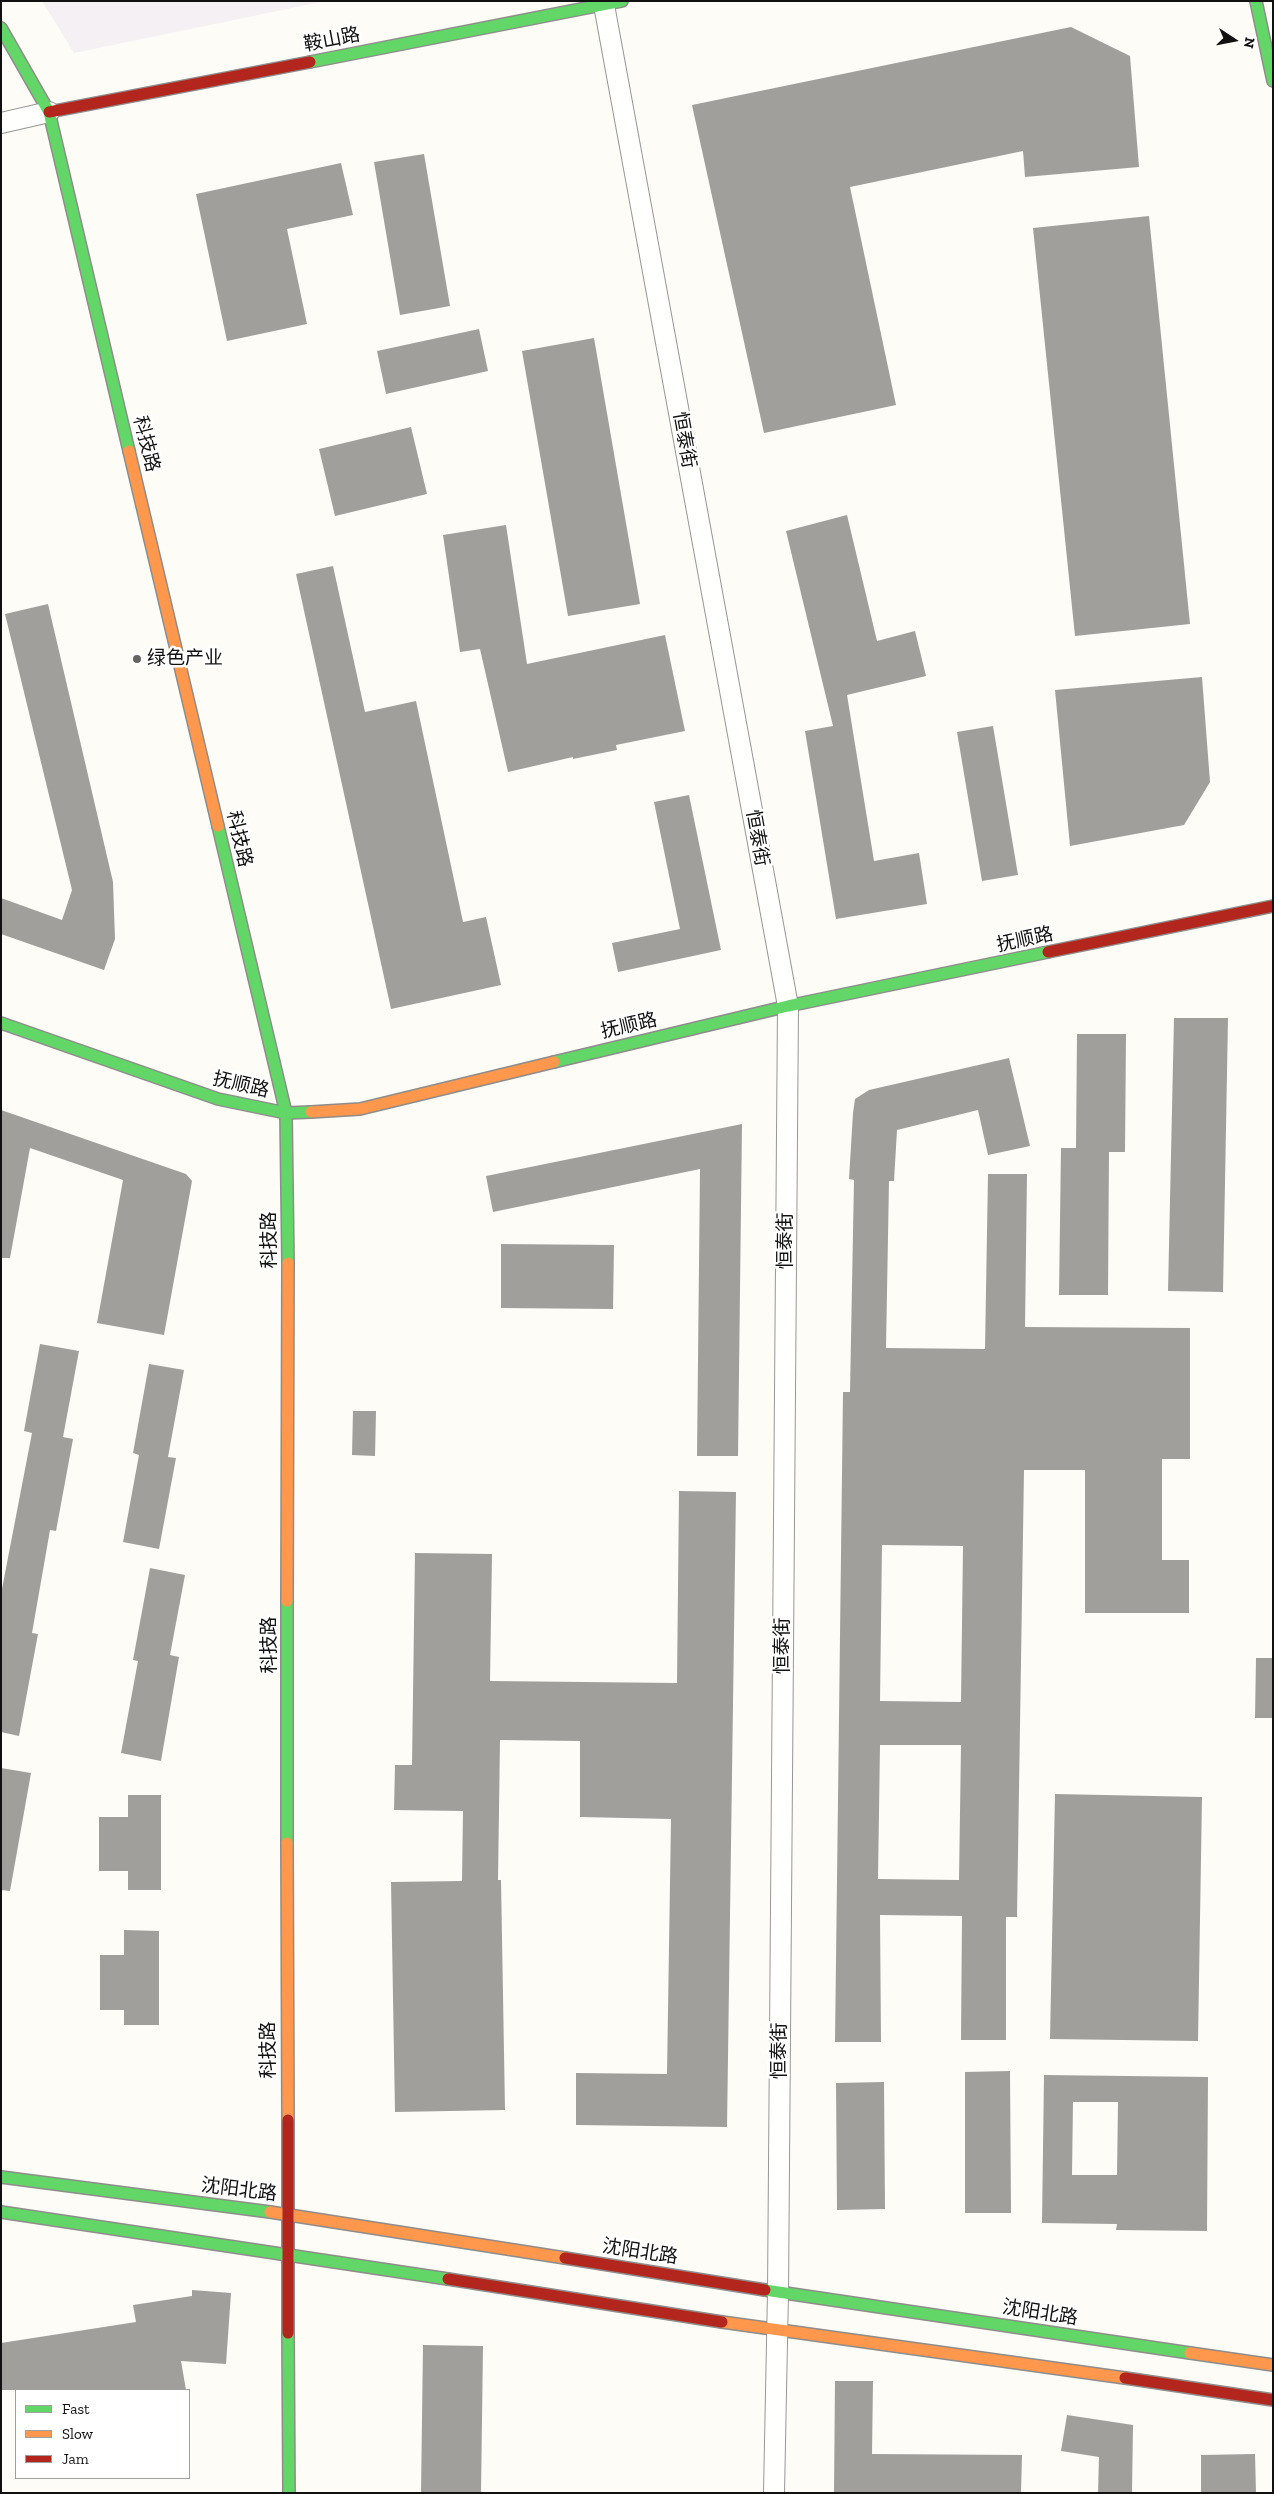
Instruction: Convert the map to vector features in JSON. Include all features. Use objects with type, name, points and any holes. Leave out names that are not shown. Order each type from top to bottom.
[{"type":"main road","points":[[1256,1],[1273,81]]},
{"type":"main road","name":"鞍山路","points":[[49,112],[613,3]]},
{"type":"main road","name":"科技路","points":[[1,28],[49,112],[286,1113],[288,1144],[289,2493]]},
{"type":"main road","name":"抚顺路","points":[[1,1023],[218,1099],[286,1113],[360,1109],[788,1006],[1273,906]]},
{"type":"main road","name":"沈阳北路","points":[[1,2177],[288,2214],[778,2292],[1273,2366]]},
{"type":"main road","points":[[1,2212],[288,2254],[777,2331],[1007,2360],[1273,2400]]},
{"type":"main road","points":[[1230,2359],[1263,2352]]},
{"type":"main road","points":[[1242,2395],[1273,2412]]},
{"type":"street","name":"恒泰街","points":[[613,3],[788,1006],[778,2292],[774,2493]]},
{"type":"street","points":[[1,123],[49,112]]},
{"type":"shaded area","points":[[42,1],[326,1],[74,53]]},
{"type":"building","points":[[1071,27],[1130,56],[1139,167],[1025,177],[1023,151],[850,187],[896,405],[764,433],[692,105]]},
{"type":"building","points":[[424,154],[450,306],[400,315],[374,162]]},
{"type":"building","points":[[341,163],[353,215],[287,229],[307,324],[227,341],[196,194]]},
{"type":"building","points":[[1149,216],[1190,624],[1075,636],[1033,228]]},
{"type":"building","points":[[479,329],[488,371],[386,394],[377,351]]},
{"type":"building","points":[[594,338],[640,604],[568,616],[522,351]]},
{"type":"building","points":[[411,427],[427,494],[335,516],[319,449]]},
{"type":"building","points":[[847,515],[877,641],[915,631],[926,676],[847,695],[874,861],[919,853],[927,904],[836,919],[805,731],[833,726],[786,531]]},
{"type":"building","points":[[506,525],[527,664],[665,635],[685,731],[616,745],[617,750],[573,759],[573,757],[508,772],[480,649],[460,652],[443,535]]},
{"type":"building","points":[[333,566],[365,712],[416,701],[463,922],[486,917],[501,985],[391,1009],[296,574]]},
{"type":"building","points":[[48,604],[113,882],[115,939],[104,970],[1,934],[1,898],[62,920],[72,890],[5,614]]},
{"type":"building","points":[[1202,677],[1210,782],[1184,825],[1070,846],[1055,690]]},
{"type":"building","points":[[993,726],[1018,875],[982,881],[957,732]]},
{"type":"building","points":[[689,795],[721,950],[618,972],[612,943],[680,929],[654,802]]},
{"type":"building","points":[[1174,1018],[1228,1018],[1223,1292],[1168,1291]]},
{"type":"building","points":[[1077,1034],[1126,1034],[1125,1152],[1109,1152],[1108,1295],[1059,1295],[1061,1148],[1076,1148]]},
{"type":"building","points":[[1009,1058],[1030,1146],[988,1155],[978,1110],[897,1130],[894,1181],[889,1181],[886,1348],[985,1349],[988,1174],[1027,1174],[1025,1327],[1190,1328],[1190,1459],[1162,1459],[1162,1560],[1189,1560],[1189,1613],[1085,1613],[1085,1470],[1024,1470],[1017,1917],[1006,1917],[1006,2040],[961,2040],[962,1916],[880,1915],[881,2042],[835,2042],[843,1392],[850,1392],[854,1180],[849,1179],[855,1099],[869,1090]],"holes":[[[882,1545],[963,1546],[961,1702],[880,1701]],[[880,1745],[961,1745],[959,1880],[878,1879]]]},
{"type":"building","points":[[1,1110],[186,1174],[192,1181],[164,1335],[97,1323],[123,1180],[30,1148],[10,1258],[1,1258]]},
{"type":"building","points":[[742,1124],[738,1456],[697,1456],[700,1169],[493,1212],[486,1176]]},
{"type":"building","points":[[501,1244],[614,1245],[613,1309],[501,1308]]},
{"type":"building","points":[[40,1344],[79,1351],[63,1437],[73,1439],[56,1531],[50,1530],[32,1633],[38,1634],[19,1736],[1,1732],[1,1594],[32,1433],[24,1431]]},
{"type":"building","points":[[149,1364],[184,1370],[168,1457],[176,1458],[159,1549],[123,1542],[139,1455],[133,1453]]},
{"type":"building","points":[[353,1411],[376,1411],[375,1456],[352,1455]]},
{"type":"building","points":[[679,1491],[736,1492],[727,2127],[576,2125],[576,2073],[667,2074],[671,1819],[580,1817],[580,1741],[500,1740],[498,1880],[501,1880],[505,2110],[395,2112],[391,1882],[462,1881],[463,1811],[394,1810],[395,1765],[412,1765],[415,1553],[492,1554],[490,1681],[677,1683]]},
{"type":"building","points":[[150,1568],[185,1575],[170,1655],[179,1657],[161,1761],[121,1753],[138,1661],[133,1660]]},
{"type":"building","points":[[1256,1658],[1273,1658],[1273,1718],[1255,1718]]},
{"type":"building","points":[[1,1768],[31,1773],[10,1891],[1,1890]]},
{"type":"building","points":[[1055,1794],[1202,1797],[1198,2041],[1050,2039]]},
{"type":"building","points":[[128,1795],[161,1795],[161,1890],[128,1890],[128,1871],[99,1871],[99,1817],[128,1817]]},
{"type":"building","points":[[124,1930],[159,1931],[159,2025],[124,2025],[124,2010],[100,2010],[100,1955],[124,1955]]},
{"type":"building","points":[[1010,2071],[1011,2213],[965,2213],[965,2072]]},
{"type":"building","points":[[1044,2075],[1208,2077],[1207,2231],[1116,2230],[1117,2224],[1042,2223]],"holes":[[[1073,2102],[1118,2102],[1117,2175],[1072,2175]]]},
{"type":"building","points":[[884,2082],[885,2209],[837,2210],[836,2083]]},
{"type":"building","points":[[192,2290],[231,2293],[226,2364],[181,2361],[186,2389],[1,2390],[1,2343],[136,2322],[133,2305],[192,2296]]},
{"type":"building","points":[[423,2345],[483,2346],[481,2493],[421,2493]]},
{"type":"building","points":[[835,2381],[873,2381],[872,2454],[1022,2455],[1021,2493],[834,2493]]},
{"type":"building","points":[[1067,2415],[1133,2425],[1132,2493],[1098,2493],[1099,2457],[1061,2451]]},
{"type":"building","points":[[1255,2454],[1256,2493],[1201,2493],[1201,2455]]},
{"type":"traffic: fast","points":[[310,62],[622,1]]},
{"type":"traffic: fast","points":[[1256,1],[1273,81]]},
{"type":"traffic: fast","points":[[1,28],[49,112],[129,451]]},
{"type":"traffic: fast","points":[[218,826],[286,1113],[288,1263]]},
{"type":"traffic: fast","points":[[554,1062],[788,1006],[1048,952]]},
{"type":"traffic: fast","points":[[1,1023],[218,1099],[286,1113],[311,1112]]},
{"type":"traffic: fast","points":[[287,1601],[287,1843]]},
{"type":"traffic: fast","points":[[1,2177],[270,2212]]},
{"type":"traffic: fast","points":[[1,2212],[448,2279]]},
{"type":"traffic: fast","points":[[765,2290],[1190,2353]]},
{"type":"traffic: fast","points":[[288,2333],[289,2493]]},
{"type":"traffic: slow","points":[[129,451],[218,826]]},
{"type":"traffic: slow","points":[[311,1112],[360,1109],[554,1062]]},
{"type":"traffic: slow","points":[[287,1601],[288,1263]]},
{"type":"traffic: slow","points":[[287,1843],[288,2120]]},
{"type":"traffic: slow","points":[[270,2212],[565,2258]]},
{"type":"traffic: slow","points":[[722,2322],[1125,2378]]},
{"type":"traffic: slow","points":[[1190,2353],[1273,2365]]},
{"type":"traffic: jam","points":[[49,112],[310,62]]},
{"type":"traffic: jam","points":[[1048,952],[1273,906]]},
{"type":"traffic: jam","points":[[288,2120],[288,2333]]},
{"type":"traffic: jam","points":[[565,2258],[765,2290]]},
{"type":"traffic: jam","points":[[448,2279],[722,2322]]},
{"type":"traffic: jam","points":[[1125,2378],[1273,2400]]},
{"type":"place","name":"绿色产业","points":[[137,659]]}]
